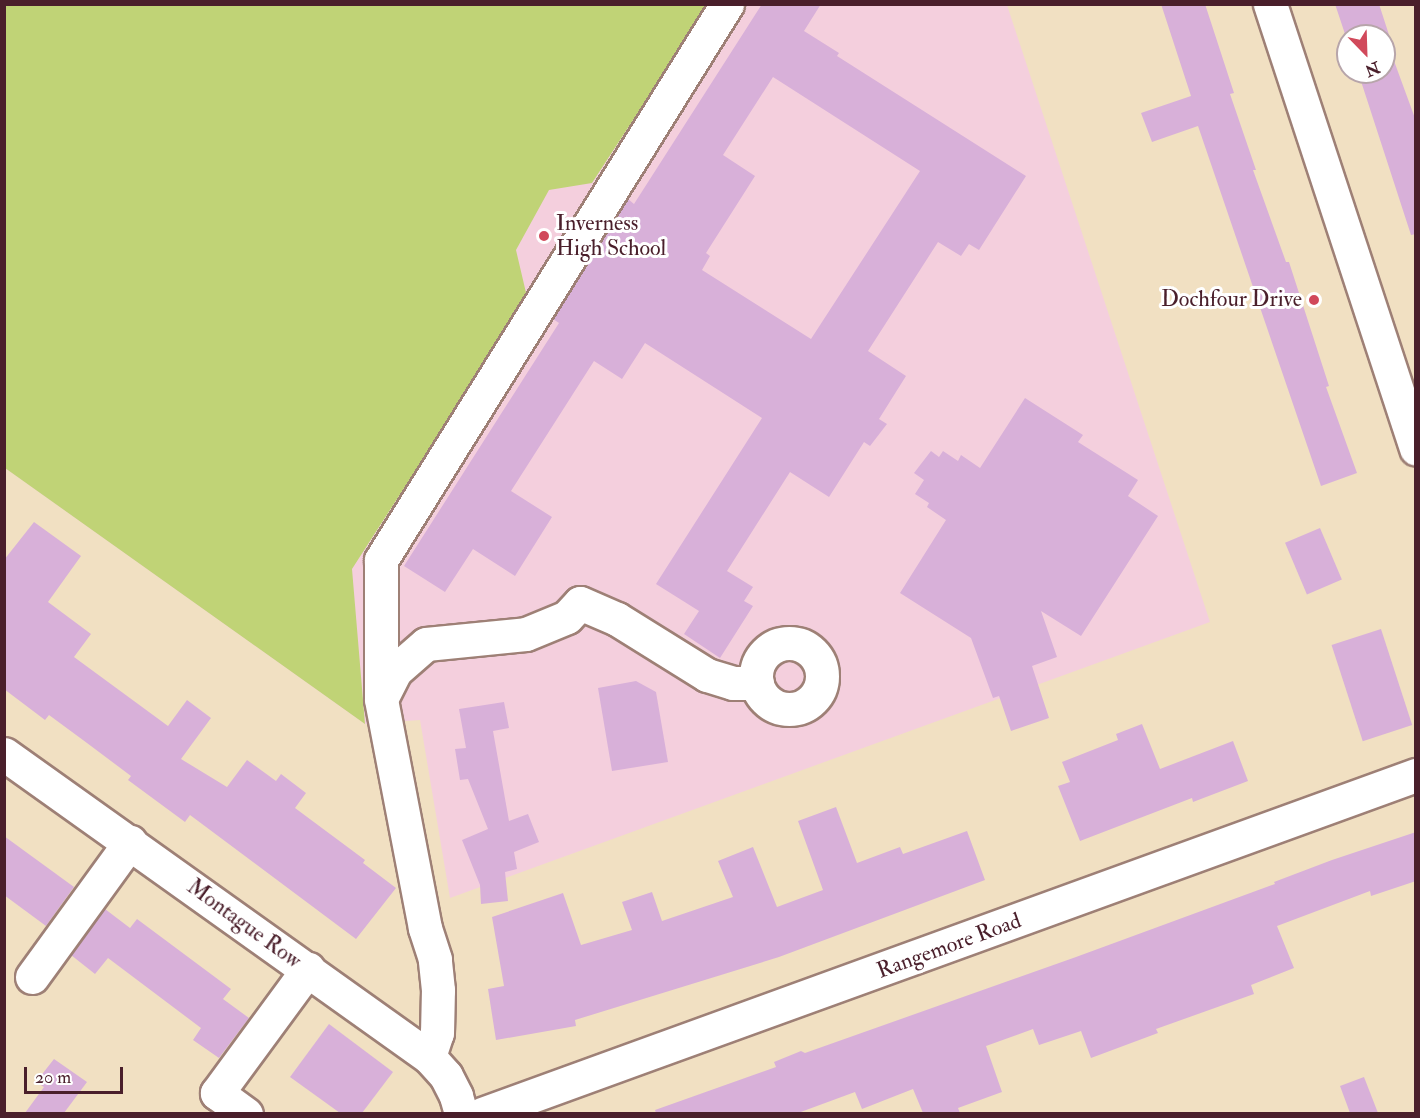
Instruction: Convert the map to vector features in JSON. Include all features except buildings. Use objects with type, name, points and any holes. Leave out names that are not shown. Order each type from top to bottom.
[{"type":"street","points":[[429,1058],[437,1033],[438,990],[435,959],[424,928],[381,699],[381,560],[727,4]]},
{"type":"street","points":[[1270,4],[1416,449]]},
{"type":"street","points":[[381,699],[395,671],[426,644],[526,634],[567,617],[580,603],[617,619],[707,675],[733,683],[757,682]]},
{"type":"street","name":"Montague Row","points":[[4,754],[308,969],[429,1058],[446,1076],[461,1113]]},
{"type":"street","name":"Rangemore Road","points":[[482,1113],[1416,775]]},
{"type":"street","points":[[32,977],[130,842]]},
{"type":"street","points":[[246,1113],[217,1093],[308,969]]},
{"type":"shaded area","name":"Inverness High School","points":[[5,5],[1007,5],[1210,622],[450,898],[420,720],[365,724],[5,468]]},
{"type":"green space","points":[[5,5],[708,5],[592,183],[549,190],[516,250],[527,297],[352,569],[365,724],[5,468]]},
{"type":"place","name":"Inverness High School","points":[[544,236]]},
{"type":"place","name":"Dochfour Drive","points":[[1314,300]]}]
